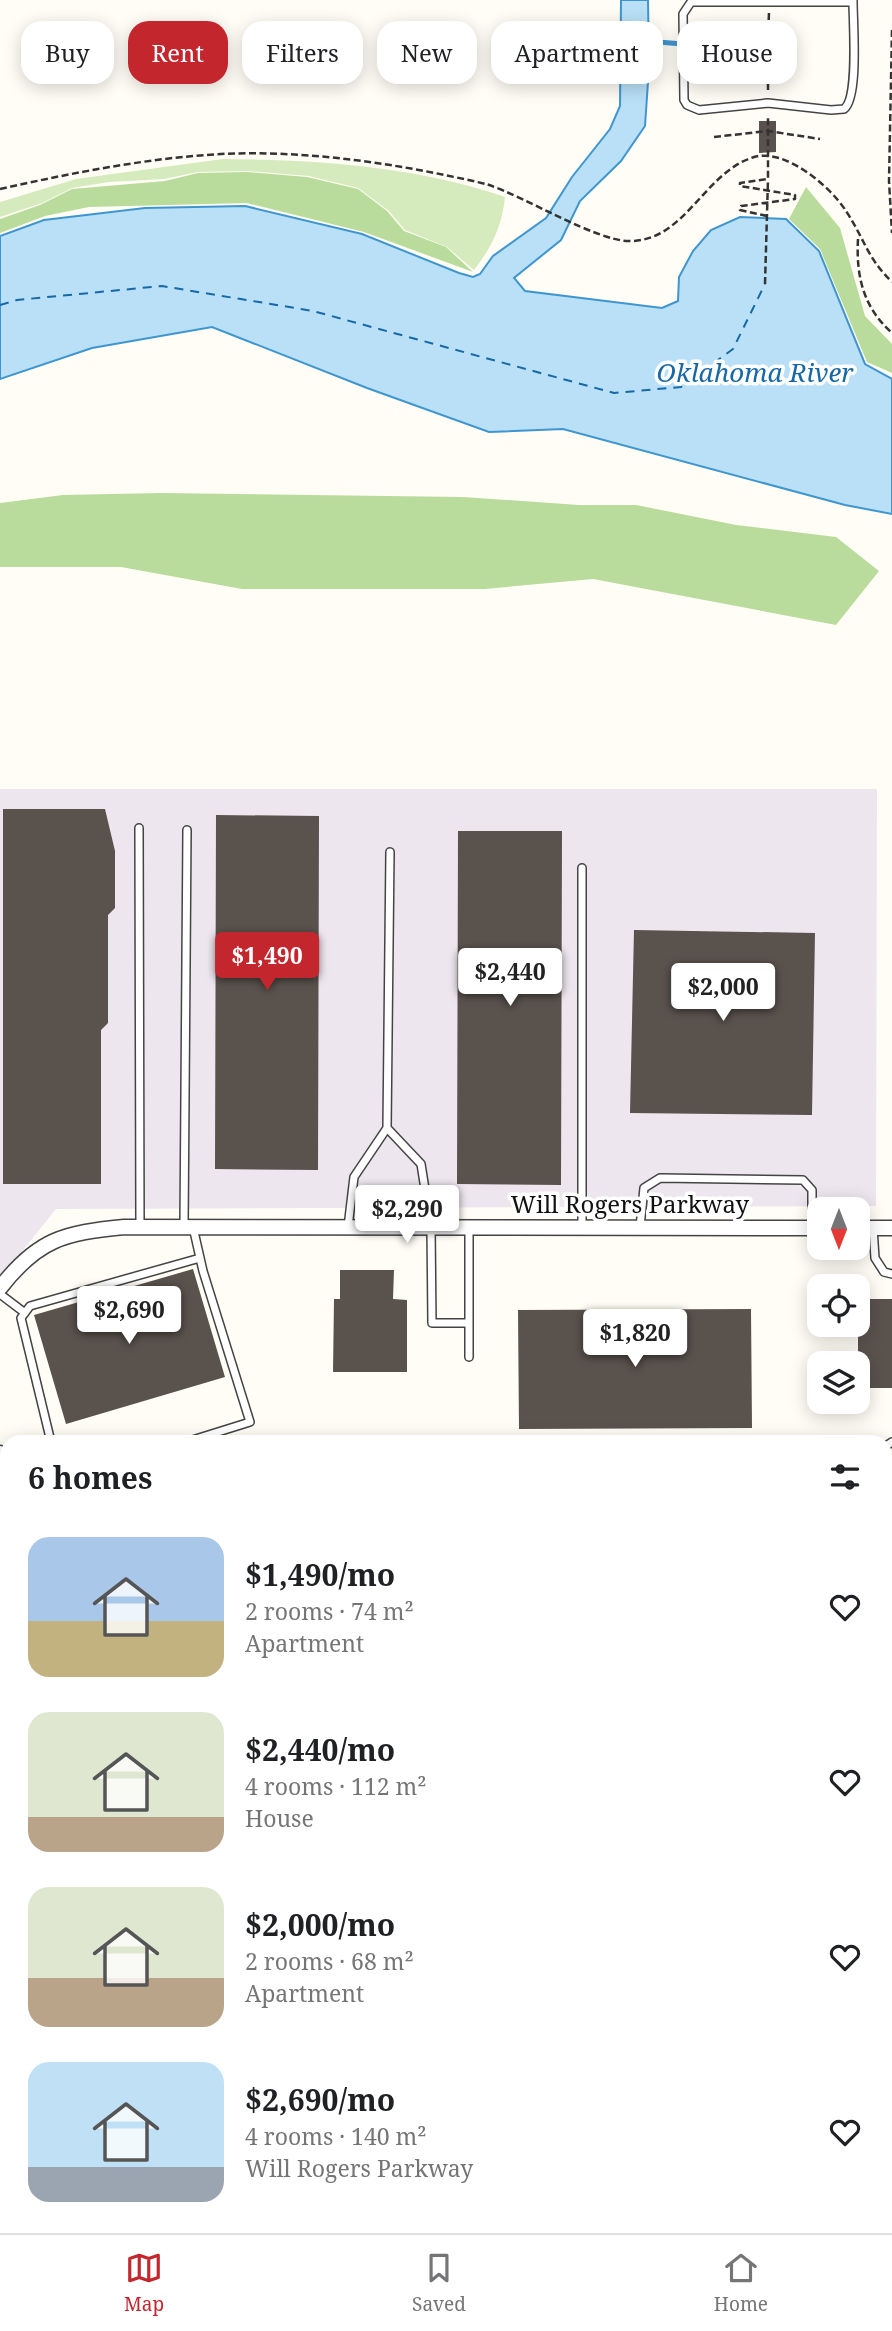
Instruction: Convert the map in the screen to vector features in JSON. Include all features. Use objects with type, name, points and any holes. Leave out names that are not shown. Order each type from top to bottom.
[{"type":"street","name":"Will Rogers Parkway","points":[[0,1291],[22,1259],[72,1233],[140,1227],[807,1228]]},
{"type":"street","points":[[870,1228],[892,1228]]},
{"type":"lane","points":[[853,1],[853,94],[844,109],[768,103],[699,110],[687,105],[684,100],[683,13],[691,2],[853,1]]},
{"type":"lane","points":[[139,828],[140,1227]]},
{"type":"lane","points":[[187,830],[189,1227],[250,1422],[208,1435]]},
{"type":"lane","points":[[348,1227],[354,1177],[387,1128],[390,852]]},
{"type":"lane","points":[[582,868],[582,1227]]},
{"type":"lane","points":[[387,1128],[421,1164],[431,1227],[432,1323],[469,1323]]},
{"type":"lane","points":[[640,1227],[644,1188],[660,1178],[803,1180],[812,1190],[813,1197]]},
{"type":"lane","points":[[468,1228],[469,1357]]},
{"type":"lane","points":[[870,1243],[884,1272],[892,1274]]},
{"type":"lane","points":[[49,1435],[21,1318],[30,1306],[200,1258]]},
{"type":"lane","points":[[0,1291],[25,1313]]},
{"type":"path","points":[[769,12],[769,21]]},
{"type":"path","points":[[892,30],[889,181],[892,233]]},
{"type":"path","points":[[768,84],[768,92]]},
{"type":"path","points":[[765,284],[768,116]]},
{"type":"path","points":[[713,137],[768,131],[820,139]]},
{"type":"path","points":[[0,189],[128,164],[179,158],[258,154],[360,160],[444,175],[510,192],[608,237],[629,242],[655,235],[682,218],[707,187],[726,173],[751,158],[768,155],[787,159],[825,188],[846,211],[871,259],[892,282]]},
{"type":"path","points":[[767,216],[740,210],[741,206],[795,200],[795,195],[740,186],[740,183],[768,178]]},
{"type":"path","points":[[858,237],[860,283],[873,313],[892,333]]},
{"type":"shaded area","points":[[0,789],[877,789],[876,1206],[870,1206],[870,1197],[807,1197],[807,1206],[56,1209],[0,1279]]},
{"type":"green space","points":[[223,159],[330,163],[436,178],[505,197],[504,208],[495,236],[474,270],[447,247],[405,230],[389,211],[358,188],[309,176],[247,171],[198,172],[164,179],[109,182],[72,188],[42,203],[0,217],[0,202],[76,179]]},
{"type":"green space","points":[[247,172],[307,177],[358,189],[387,211],[404,231],[446,247],[473,272],[364,232],[247,203],[89,207],[45,216],[0,233],[0,219],[40,205],[72,189],[165,181],[198,173]]},
{"type":"green space","points":[[806,187],[840,228],[865,316],[892,344],[892,373],[867,362],[820,249],[789,219]]},
{"type":"green space","points":[[161,493],[463,497],[579,505],[636,505],[736,525],[836,537],[879,571],[836,625],[593,579],[485,589],[242,589],[121,567],[0,567],[0,503],[63,495]]},
{"type":"water","name":"Oklahoma River","points":[[621,0],[648,0],[648,21],[621,21]]},
{"type":"water","name":"Oklahoma River","points":[[620,84],[648,84],[645,126],[621,161],[580,201],[561,240],[514,278],[525,291],[662,308],[678,301],[679,277],[693,251],[711,230],[740,217],[786,219],[819,251],[865,364],[892,379],[892,514],[845,505],[563,429],[489,432],[212,327],[92,348],[0,379],[0,236],[44,220],[145,208],[245,206],[362,234],[473,277],[480,274],[493,256],[546,218],[572,177],[610,129],[620,106]]},
{"type":"building","points":[[759,121],[776,121],[776,152],[759,153]]},
{"type":"building","points":[[3,809],[105,809],[115,851],[115,908],[108,915],[108,1023],[101,1030],[101,1184],[3,1184]]},
{"type":"building","points":[[216,815],[319,816],[318,1170],[215,1169]]},
{"type":"building","points":[[458,831],[562,831],[561,1185],[457,1184]]},
{"type":"building","points":[[634,930],[815,933],[812,1115],[630,1113]]},
{"type":"building","points":[[193,1269],[225,1377],[66,1424],[34,1315]]},
{"type":"building","points":[[340,1270],[394,1270],[393,1299],[407,1300],[407,1372],[333,1372],[334,1299],[340,1299]]},
{"type":"building","points":[[870,1299],[892,1299],[892,1388],[870,1388],[870,1351],[858,1351],[858,1337],[870,1337]]},
{"type":"building","points":[[751,1309],[752,1428],[519,1429],[518,1310]]},
{"type":"waterway","points":[[663,42],[677,44]]},
{"type":"ferry route","points":[[0,305],[17,300],[162,286],[313,311],[614,393],[681,387],[733,349],[765,284]]}]
